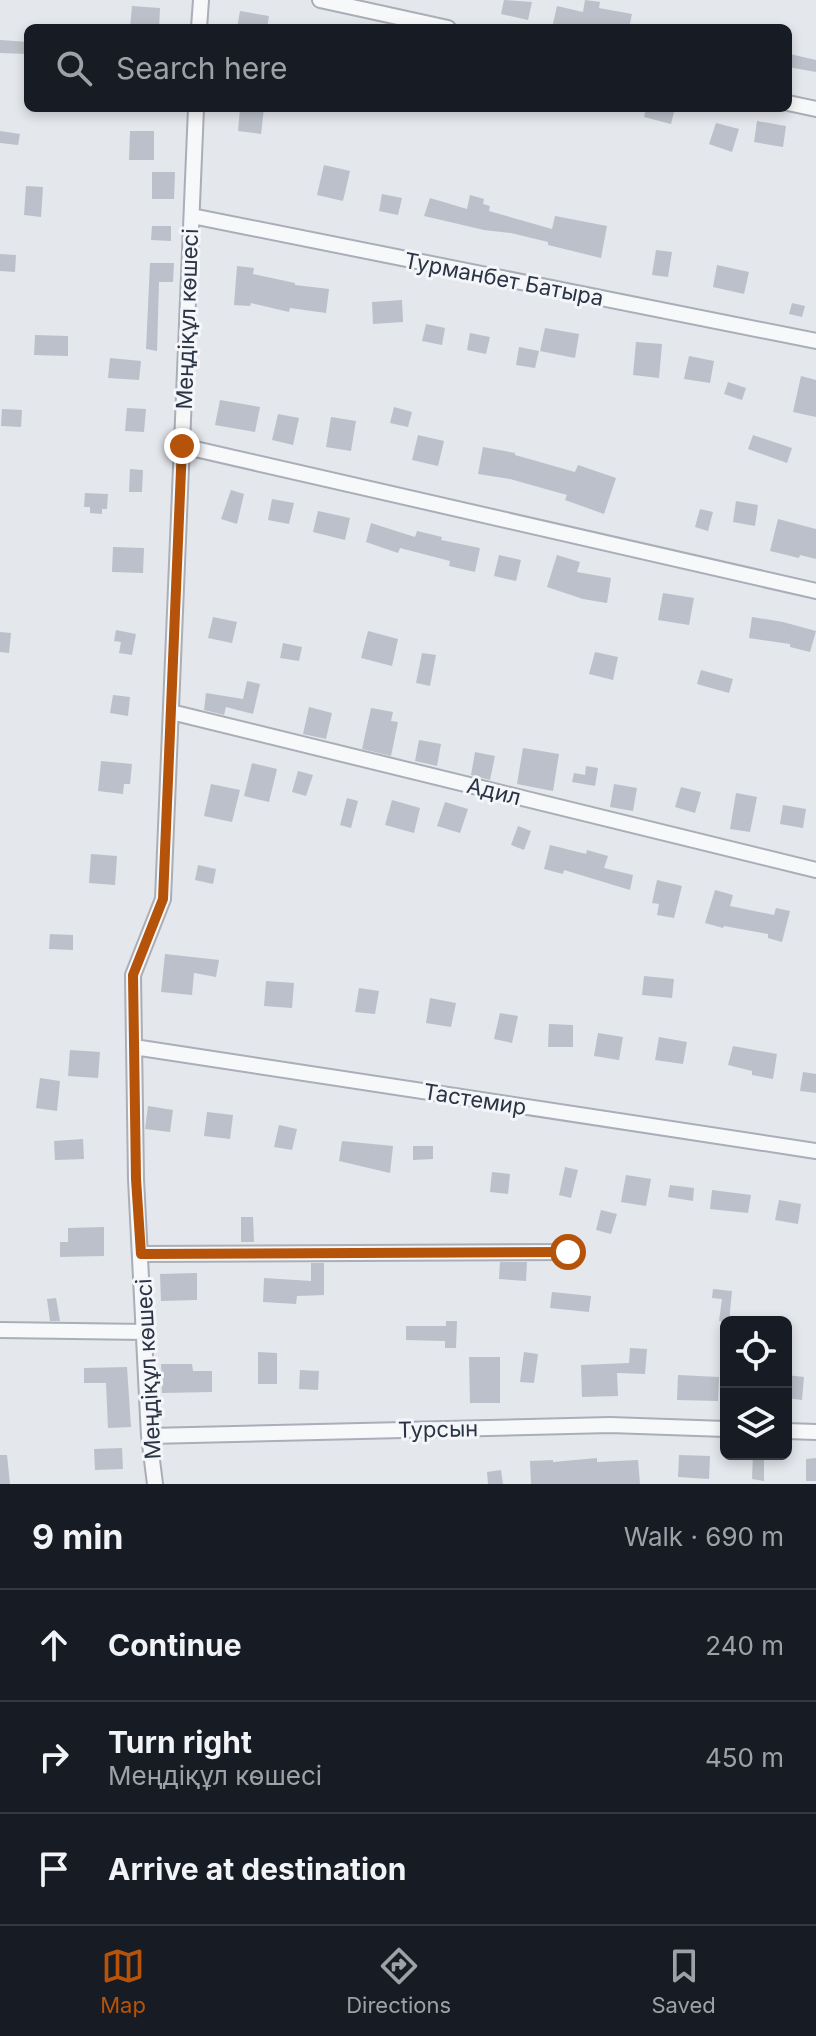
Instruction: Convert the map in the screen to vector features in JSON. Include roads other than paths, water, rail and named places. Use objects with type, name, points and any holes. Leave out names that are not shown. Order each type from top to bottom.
[{"type":"street","points":[[199,24],[201,0]]},
{"type":"street","points":[[320,0],[430,24]]},
{"type":"street","points":[[792,104],[816,109]]},
{"type":"street","name":"Меңдіқұл көшесі","points":[[155,1484],[149,1436],[136,1179],[133,975],[163,899],[196,112]]},
{"type":"street","name":"Турманбет Батыра","points":[[192,216],[816,341]]},
{"type":"street","points":[[182,446],[816,591]]},
{"type":"street","name":"Адил","points":[[171,712],[816,870]]},
{"type":"street","name":"Тастемир","points":[[134,1047],[816,1151]]},
{"type":"street","points":[[141,1254],[568,1252]]},
{"type":"street","points":[[0,1330],[146,1332]]},
{"type":"street","name":"Турсын","points":[[149,1436],[610,1425],[720,1429]]},
{"type":"street","points":[[792,1431],[816,1432]]}]
